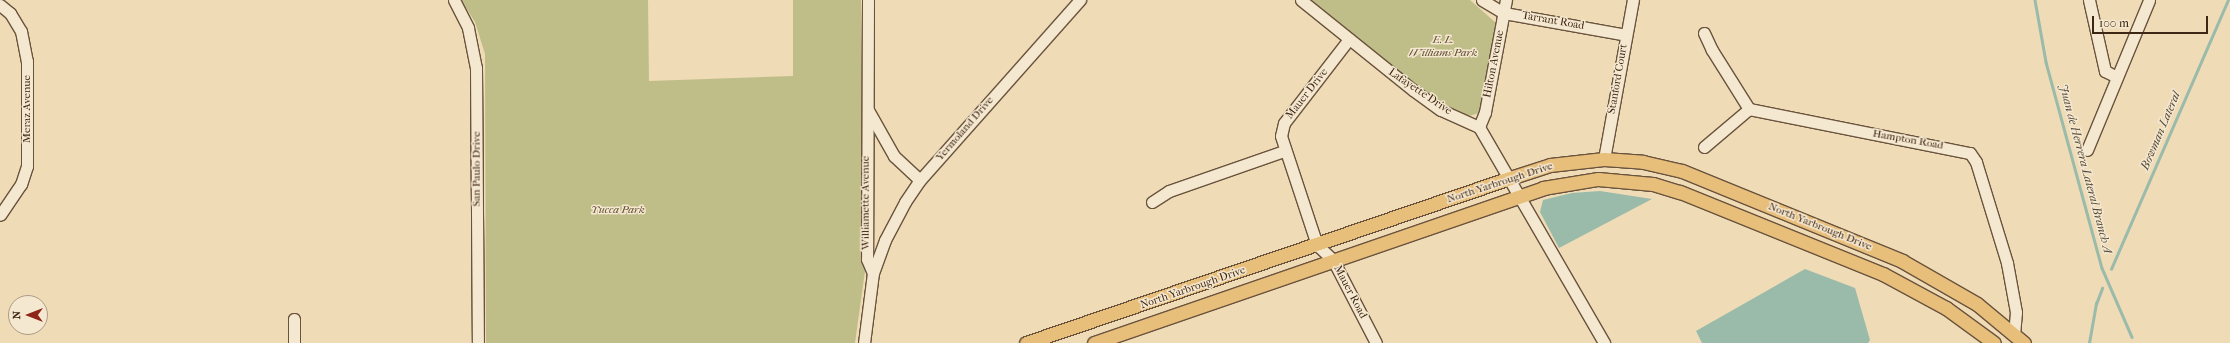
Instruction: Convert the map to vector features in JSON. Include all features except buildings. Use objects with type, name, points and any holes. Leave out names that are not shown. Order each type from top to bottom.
[{"type":"main road","name":"North Yarbrough Drive","points":[[1026,343],[1550,165],[1604,159],[1643,162],[1682,171],[1876,249],[1954,289],[2014,333],[2024,343]]},
{"type":"main road","name":"North Yarbrough Drive","points":[[1094,343],[1518,196],[1563,183],[1598,179],[1653,184],[1680,192],[1883,274],[1946,308],[1994,343]]},
{"type":"street","name":"San Paulo Drive","points":[[454,0],[468,28],[476,68],[478,343]]},
{"type":"street","name":"Williamette Avenue","points":[[864,343],[873,274],[867,259],[866,130],[868,110],[868,0]]},
{"type":"street","name":"Yermoland Drive","points":[[873,274],[891,226],[920,180],[1080,0]]},
{"type":"street","name":"Lafayette Drive","points":[[1301,0],[1349,39],[1442,110],[1479,127]]},
{"type":"street","name":"Tarrant Road","points":[[1482,0],[1504,12],[1626,35]]},
{"type":"street","name":"Hilton Avenue","points":[[1479,127],[1484,112],[1506,0]]},
{"type":"street","name":"Stanford Court","points":[[1604,159],[1633,0]]},
{"type":"street","points":[[2089,0],[2105,71],[2117,77]]},
{"type":"street","points":[[2087,150],[2149,0]]},
{"type":"street","name":"Meraz Avenue","points":[[0,5],[10,13],[21,31],[26,52],[27,158],[21,184],[0,214]]},
{"type":"street","points":[[1704,32],[1712,50],[1749,109],[1704,147]]},
{"type":"street","name":"Mauer Drive","points":[[1317,245],[1284,151],[1281,136],[1284,123],[1349,39]]},
{"type":"street","name":"Hampton Road","points":[[1749,109],[1970,153],[1976,162],[2007,263],[2016,312],[2014,333]]},
{"type":"street","name":"Williamette Avenue","points":[[868,110],[890,151],[920,180]]},
{"type":"street","points":[[1479,127],[1507,179],[1604,343]]},
{"type":"street","points":[[1152,202],[1169,191],[1284,151]]},
{"type":"street","name":"Mauer Road","points":[[1317,245],[1333,260],[1376,343]]},
{"type":"street","points":[[294,319],[294,343]]},
{"type":"green space","name":"Yucca Park","points":[[461,0],[648,0],[649,81],[793,76],[793,0],[861,0],[865,271],[855,343],[486,343],[485,54],[475,22]]},
{"type":"green space","name":"E. L. Williams Park","points":[[1307,0],[1470,0],[1496,23],[1479,113],[1469,116],[1453,111],[1435,99]]},
{"type":"shaded area","points":[[1600,191],[1652,199],[1559,248],[1540,212],[1543,200],[1572,193]]},
{"type":"shaded area","points":[[1805,269],[1855,288],[1870,340],[1868,343],[1702,343],[1696,331]]},
{"type":"waterway","name":"Juan de Herrera Lateral Branch A","points":[[2035,0],[2046,62],[2102,268],[2132,337]]},
{"type":"waterway","name":"Bowman Lateral","points":[[2111,269],[2228,0]]},
{"type":"waterway","name":"Bowman Lateral","points":[[2089,343],[2096,304],[2102,288]]}]
